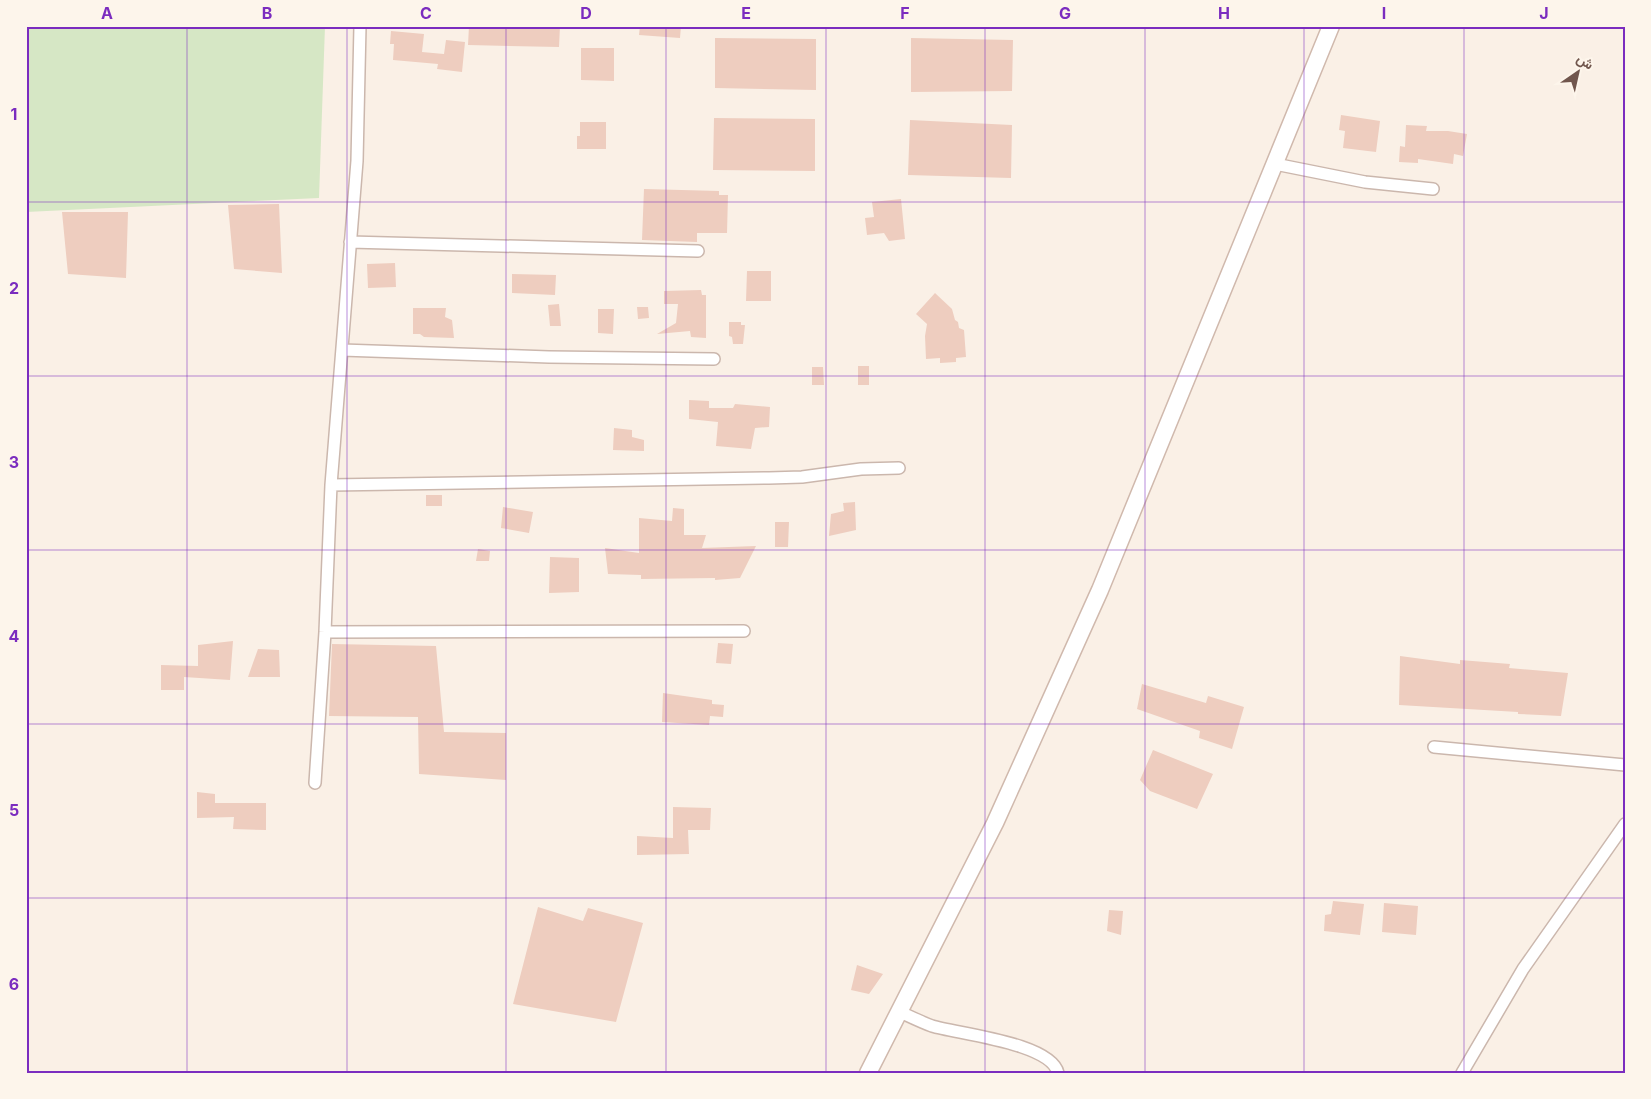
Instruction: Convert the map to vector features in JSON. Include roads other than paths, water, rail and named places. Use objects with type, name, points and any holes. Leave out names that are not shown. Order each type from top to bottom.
[{"type":"street","points":[[315,783],[325,632],[331,485],[357,161],[360,26]]},
{"type":"street","points":[[868,1073],[995,823],[1100,590],[1331,26]]},
{"type":"street","points":[[1275,164],[1365,182],[1433,189]]},
{"type":"street","points":[[350,242],[698,251]]},
{"type":"street","points":[[342,350],[714,360]]},
{"type":"street","points":[[331,485],[794,478],[861,469],[899,468]]},
{"type":"street","points":[[325,632],[744,631]]},
{"type":"street","points":[[1434,747],[1625,765]]},
{"type":"street","points":[[1462,1073],[1523,969],[1625,824]]},
{"type":"street","points":[[900,1012],[931,1025],[1022,1046],[1045,1057],[1056,1066],[1058,1073]]}]
